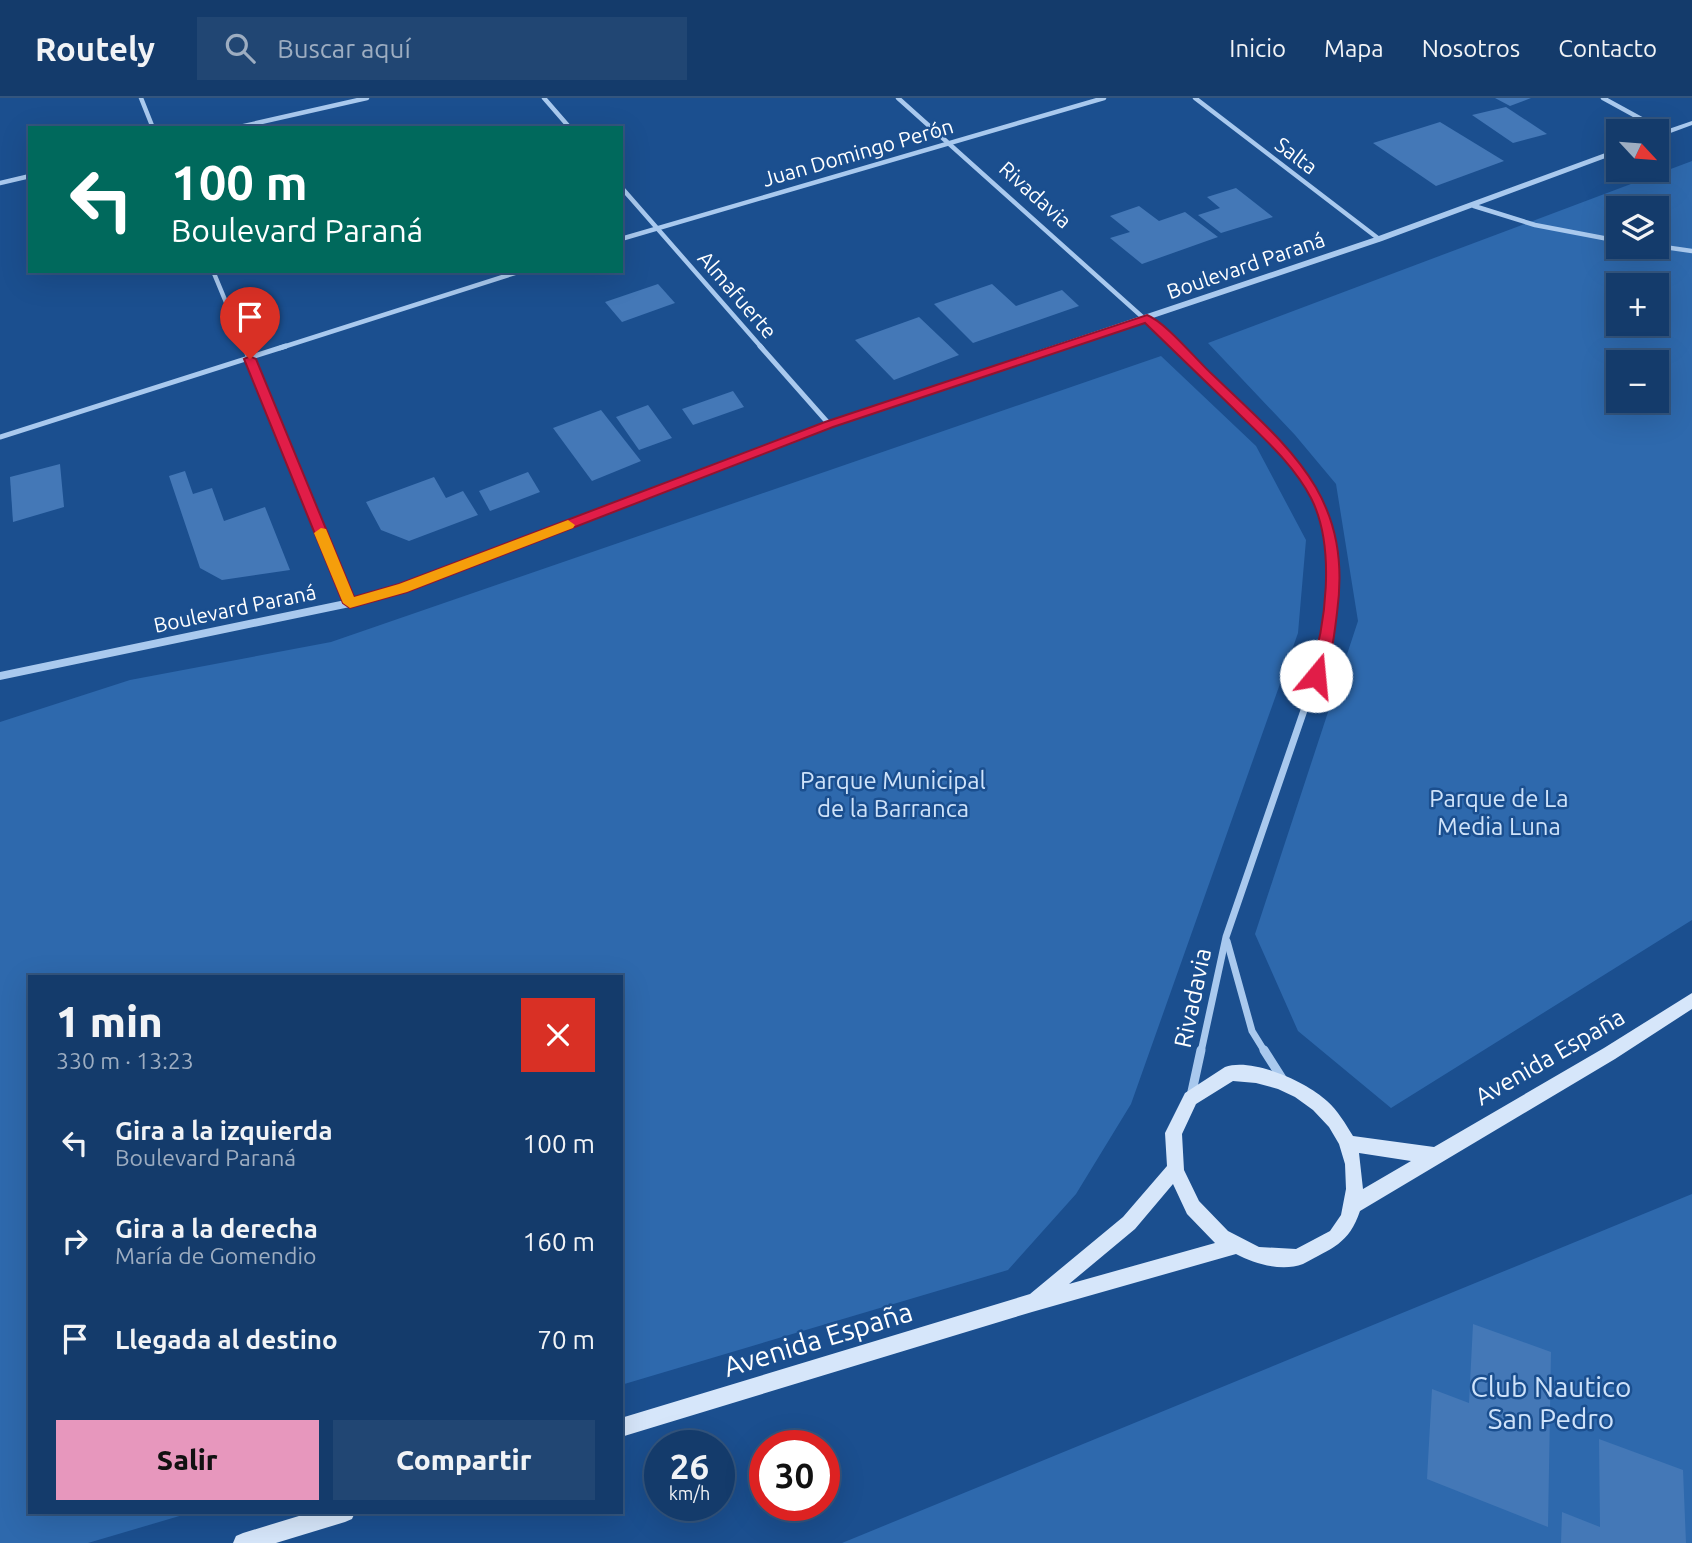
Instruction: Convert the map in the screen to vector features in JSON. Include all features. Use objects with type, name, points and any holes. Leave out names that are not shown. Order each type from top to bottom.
[{"type":"main road","name":"Avenida España","points":[[1354,1205],[1433,1155],[1653,1027],[1692,1000]]},
{"type":"main road","name":"Avenida España","points":[[1231,1073],[1257,1073],[1283,1080],[1308,1095],[1331,1117],[1350,1144],[1355,1175],[1354,1205],[1342,1231],[1321,1250],[1294,1258],[1263,1257],[1232,1247],[1207,1226],[1186,1199],[1174,1170],[1172,1142],[1177,1117],[1191,1096],[1209,1082],[1231,1073]]},
{"type":"main road","points":[[1350,1144],[1433,1155]]},
{"type":"main road","name":"Avenida España","points":[[1032,1303],[1129,1223],[1174,1170]]},
{"type":"main road","name":"Avenida España","points":[[623,1427],[1032,1303],[1232,1247]]},
{"type":"main road","points":[[243,1543],[338,1514]]},
{"type":"street","points":[[141,98],[152,126]]},
{"type":"street","points":[[244,126],[367,98]]},
{"type":"street","points":[[544,98],[568,126]]},
{"type":"street","name":"Rivadavia","points":[[898,98],[1147,319],[1280,447],[1317,497],[1328,533],[1333,591],[1325,650],[1226,937],[1191,1096]]},
{"type":"street","name":"Juan Domingo Perón","points":[[623,238],[1104,98]]},
{"type":"street","name":"Salta","points":[[1195,98],[1379,239]]},
{"type":"street","points":[[1603,98],[1637,119]]},
{"type":"street","points":[[1670,131],[1692,123]]},
{"type":"street","name":"Boulevard Paraná","points":[[0,677],[350,603],[402,588],[829,424],[1379,239],[1606,155]]},
{"type":"street","points":[[0,183],[28,176]]},
{"type":"street","name":"Almafuerte","points":[[623,189],[829,424]]},
{"type":"street","points":[[1474,205],[1535,225],[1606,239]]},
{"type":"street","points":[[1669,248],[1692,251]]},
{"type":"street","points":[[214,273],[350,603]]},
{"type":"street","points":[[0,437],[515,273]]},
{"type":"street","name":"Rivadavia","points":[[1226,937],[1252,1031],[1283,1080]]},
{"type":"green space","name":"Parque de La Media Luna","points":[[1692,161],[1692,920],[1391,1108],[1298,1031],[1255,934],[1358,621],[1336,484],[1295,435],[1208,343],[1636,182],[1670,182],[1670,169]]},
{"type":"green space","name":"Parque Municipal de la Barranca","points":[[1161,356],[1256,446],[1306,540],[1298,633],[1131,1104],[1076,1194],[1008,1270],[623,1384],[623,975],[28,975],[28,1514],[186,1514],[88,1543],[0,1543],[0,722],[130,680],[331,642]]},
{"type":"green space","name":"Club Nautico San Pedro","points":[[1692,1194],[1692,1543],[842,1543]]},
{"type":"building","points":[[1495,98],[1531,98],[1510,106]]},
{"type":"building","points":[[1506,107],[1547,134],[1513,143],[1472,115]]},
{"type":"building","points":[[1440,122],[1504,161],[1436,186],[1373,143]]},
{"type":"building","points":[[1236,188],[1273,217],[1221,233],[1198,215],[1220,208],[1207,197]]},
{"type":"building","points":[[1139,206],[1159,221],[1185,212],[1218,237],[1142,264],[1110,238],[1130,232],[1110,216]]},
{"type":"building","points":[[658,284],[675,303],[622,322],[605,302]]},
{"type":"building","points":[[992,284],[1016,306],[1062,290],[1079,306],[973,343],[934,304]]},
{"type":"building","points":[[919,317],[959,355],[894,380],[855,340]]},
{"type":"building","points":[[733,391],[744,407],[693,425],[682,409]]},
{"type":"building","points":[[648,405],[672,438],[639,450],[616,417]]},
{"type":"building","points":[[601,410],[641,461],[592,481],[553,428]]},
{"type":"building","points":[[60,464],[64,507],[13,522],[10,477]]},
{"type":"building","points":[[185,471],[193,494],[212,488],[224,521],[265,507],[290,570],[222,580],[200,568],[169,476]]},
{"type":"building","points":[[528,472],[540,492],[490,511],[479,491]]},
{"type":"building","points":[[434,477],[446,498],[463,491],[478,515],[409,541],[381,530],[366,502]]},
{"type":"building","points":[[1473,1324],[1551,1352],[1548,1527],[1427,1479],[1432,1389],[1469,1403]]},
{"type":"building","points":[[1599,1439],[1683,1470],[1686,1543],[1561,1543],[1562,1512],[1600,1527]]},
{"type":"slow traffic","points":[[321,533],[350,603],[402,588],[568,525]]},
{"type":"route","points":[[250,359],[350,603],[402,588],[829,424],[1147,319],[1280,447],[1317,497],[1328,533],[1333,591],[1325,650],[1316,676]]}]
